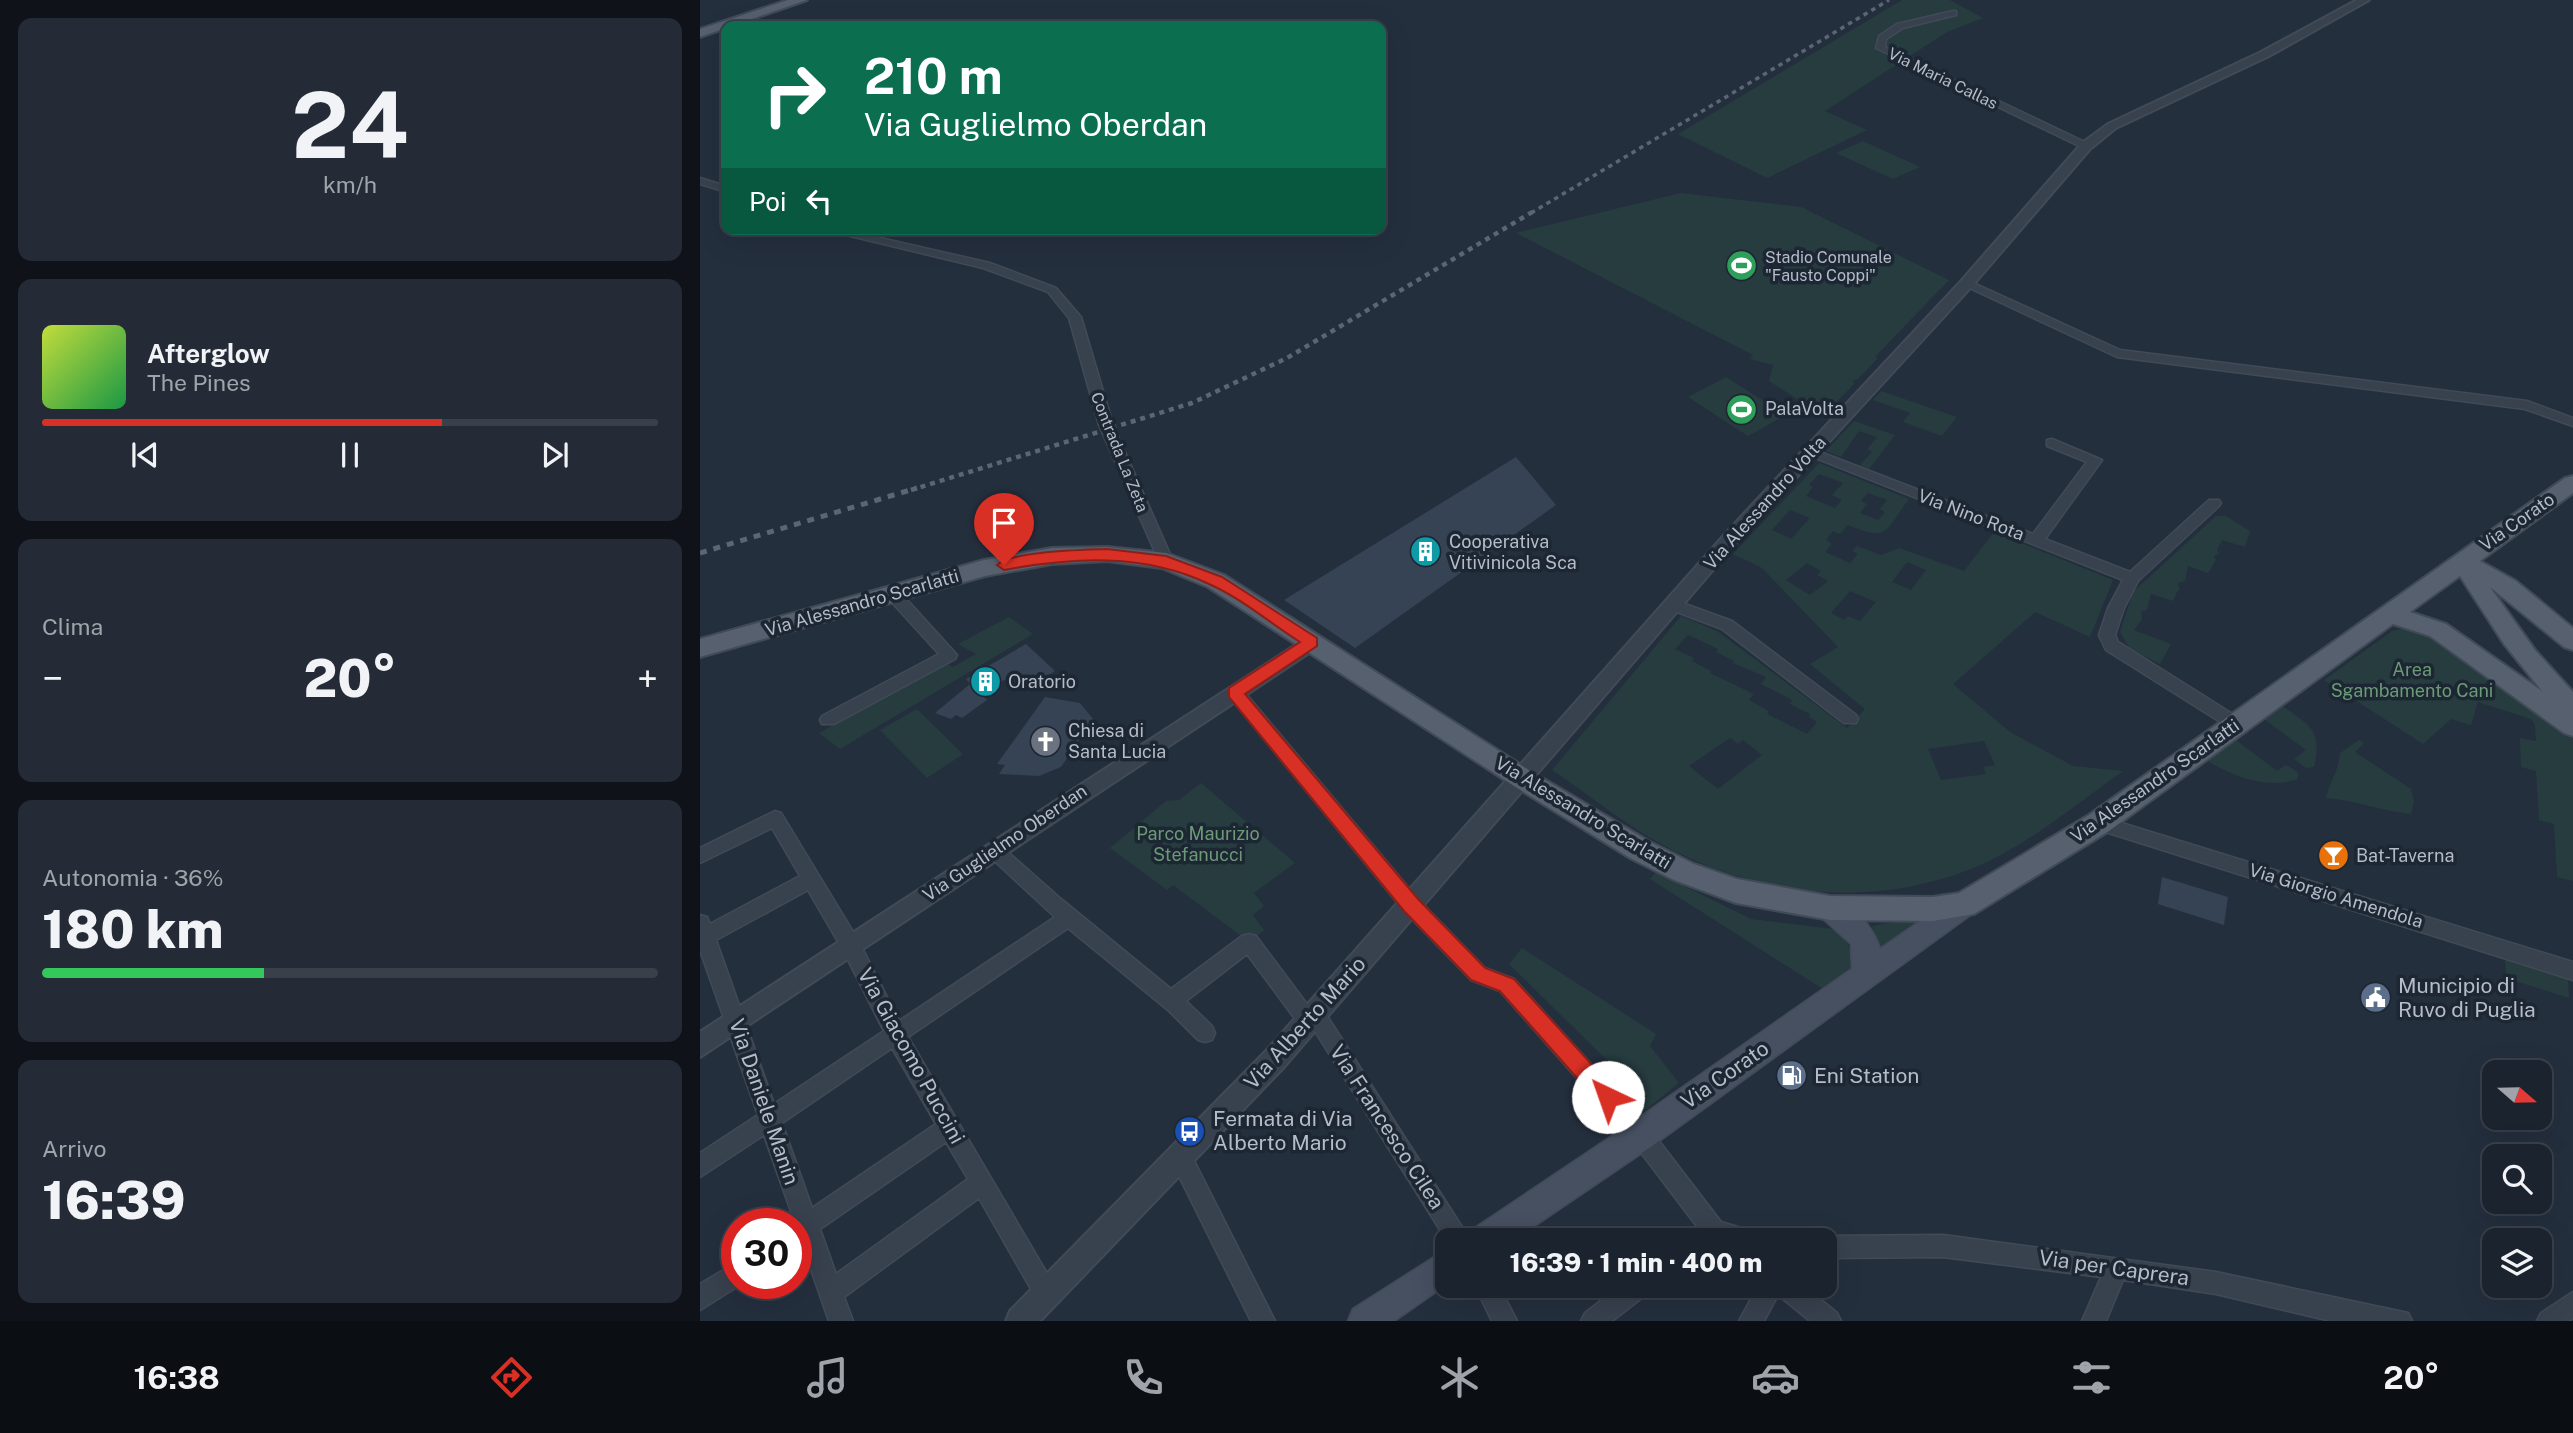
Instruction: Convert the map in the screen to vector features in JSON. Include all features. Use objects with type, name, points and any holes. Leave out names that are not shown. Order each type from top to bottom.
[{"type":"main road","points":[[737,21],[801,0]]},
{"type":"main road","points":[[700,33],[721,26]]},
{"type":"main road","name":"Via Corato","points":[[2462,561],[2573,483]]},
{"type":"main road","name":"Via Alessandro Scarlatti","points":[[700,648],[984,569],[1052,556],[1107,554],[1166,561],[1216,581],[1523,779],[1640,850],[1684,872],[1736,891],[1830,908],[1933,909],[1964,905],[2099,823],[2462,561]]},
{"type":"main road","points":[[2462,561],[2508,587],[2573,641]]},
{"type":"main road","points":[[2462,561],[2505,630],[2534,668],[2573,708]]},
{"type":"main road","points":[[2390,614],[2438,630],[2573,726]]},
{"type":"main road","name":"Via Corato","points":[[1502,1228],[1641,1135],[1964,905]]},
{"type":"main road","points":[[1830,908],[1859,932],[1867,946],[1865,975]]},
{"type":"main road","points":[[1365,1321],[1435,1273]]},
{"type":"street","name":"Via Alessandro Volta","points":[[1523,779],[1674,604],[2041,201],[2085,146],[2112,125],[2265,54],[2364,0]]},
{"type":"street","name":"Via Maria Callas","points":[[1953,13],[1900,26],[1882,38],[1880,48],[2085,146]]},
{"type":"street","points":[[700,181],[721,187]]},
{"type":"street","name":"Contrada La Zeta","points":[[853,235],[986,265],[1052,290],[1075,317],[1106,425],[1166,561]]},
{"type":"street","points":[[1967,283],[2117,353],[2527,405],[2573,422]]},
{"type":"street","points":[[2036,541],[2095,460],[2052,443]]},
{"type":"street","name":"Via Nino Rota","points":[[1810,453],[2132,578]]},
{"type":"street","points":[[2214,502],[2132,578],[2116,608],[2107,635],[2112,646],[2236,724]]},
{"type":"street","points":[[828,720],[948,655],[893,594]]},
{"type":"street","points":[[1674,604],[1727,625],[1850,719]]},
{"type":"street","name":"Via Guglielmo Oberdan","points":[[700,1046],[1311,642]]},
{"type":"street","points":[[1235,692],[1411,905],[1478,974],[1507,985],[1641,1135],[1706,1228]]},
{"type":"street","name":"Via Alberto Mario","points":[[1020,1321],[1311,1017],[1523,779]]},
{"type":"street","name":"Via Giacomo Puccini","points":[[700,856],[775,818],[851,946],[896,1035],[1047,1295]]},
{"type":"street","name":"Via Giorgio Amendola","points":[[2099,823],[2573,971]]},
{"type":"street","points":[[994,850],[1068,918],[1171,1001],[1205,1033]]},
{"type":"street","points":[[702,933],[811,879]]},
{"type":"street","points":[[700,1166],[1068,918]]},
{"type":"street","name":"Via Daniele Manin","points":[[702,933],[771,1119],[796,1208]]},
{"type":"street","name":"Via Francesco Cilea","points":[[1171,1001],[1249,942],[1311,1017],[1451,1228]]},
{"type":"street","points":[[812,1222],[950,1127]]},
{"type":"street","points":[[1180,1156],[1263,1321]]},
{"type":"street","points":[[831,1292],[982,1182]]},
{"type":"street","name":"Via per Caprera","points":[[1837,1247],[1943,1246],[2117,1268],[2216,1283],[2351,1314],[2400,1321]]},
{"type":"street","name":"Via Daniele Manin","points":[[812,1251],[841,1321]]},
{"type":"street","points":[[2094,1321],[2117,1268]]},
{"type":"street","points":[[700,1298],[721,1284]]},
{"type":"street","points":[[1493,1298],[1505,1321]]},
{"type":"street","points":[[1592,1321],[1623,1298]]},
{"type":"street","points":[[1751,1321],[1764,1298]]},
{"type":"street","points":[[1799,1298],[1829,1321]]},
{"type":"street","points":[[2550,1321],[2573,1304]]},
{"type":"green space","points":[[1902,0],[1950,0],[1983,18],[1947,32],[1825,111],[1867,130],[1767,178],[1678,134]]},
{"type":"green space","points":[[1863,141],[1920,167],[1893,179],[1836,153]]},
{"type":"green space","points":[[1681,193],[1801,207],[1949,280],[1875,357],[1878,358],[1858,379],[1852,381],[1855,383],[1834,405],[1830,404],[1820,414],[1769,381],[1773,365],[1750,359],[1753,355],[1516,233]]},
{"type":"green space","name":"PalaVolta","points":[[1726,377],[1786,415],[1748,436],[1688,397]]},
{"type":"green space","points":[[1881,391],[1957,417],[1942,436],[1903,422],[1910,413],[1873,400]]},
{"type":"green space","points":[[1854,421],[1895,435],[1869,469],[1860,465],[1872,452],[1867,449],[1877,437],[1859,431],[1841,457],[1826,451]]},
{"type":"green space","points":[[1819,463],[1909,499],[1884,531],[1871,533],[1848,525],[1840,534],[1833,531],[1826,540],[1832,544],[1825,552],[1850,563],[1858,554],[1852,551],[1857,546],[1881,555],[1899,548],[1964,571],[1994,532],[2113,580],[2090,637],[2035,612],[1953,684],[2010,732],[2073,766],[2123,771],[2050,824],[1991,860],[1933,881],[1895,889],[1857,893],[1782,887],[1708,866],[1656,842],[1552,770],[1681,616],[1717,631],[1847,728],[1865,709],[1810,664],[1838,647],[1762,568],[1733,554]],"holes":[[[1819,474],[1843,483],[1832,495],[1842,500],[1835,508],[1806,496],[1813,487],[1809,485]],[[1868,493],[1887,500],[1880,509],[1885,512],[1878,520],[1860,513],[1867,504],[1861,501]],[[1790,510],[1810,518],[1791,539],[1772,530]],[[1907,562],[1926,570],[1911,590],[1892,582]],[[1807,563],[1821,571],[1817,575],[1828,581],[1810,595],[1786,580]],[[1850,591],[1876,602],[1860,621],[1848,616],[1844,620],[1831,613]],[[1688,635],[1718,649],[1716,652],[1734,661],[1733,663],[1766,677],[1761,684],[1792,700],[1790,704],[1810,714],[1809,717],[1817,722],[1807,734],[1767,714],[1769,711],[1749,700],[1754,694],[1710,673],[1711,671],[1692,661],[1694,658],[1675,649]],[[1730,738],[1738,744],[1743,740],[1762,755],[1718,789],[1689,766]],[[1984,741],[1995,765],[1983,767],[1986,774],[1941,780],[1928,749]]]},
{"type":"green space","points":[[2216,516],[2226,516],[2250,531],[2245,547],[2222,540],[2217,550],[2219,554],[2214,556],[2216,560],[2208,573],[2188,566],[2185,581],[2178,583],[2180,591],[2178,590],[2173,601],[2151,594],[2147,610],[2141,611],[2142,619],[2134,630],[2171,644],[2160,664],[2130,649],[2120,632],[2133,592]]},
{"type":"green space","points":[[1009,617],[1033,634],[840,749],[819,733],[945,663],[953,667],[976,654],[958,644]]},
{"type":"green space","name":"Area Sgambamento Cani","points":[[2407,627],[2424,631],[2573,739],[2573,881],[2557,877],[2554,824],[2539,820],[2536,771],[2521,767],[2520,738],[2536,741],[2535,725],[2531,719],[2478,702],[2471,725],[2451,719],[2423,744],[2324,680],[2392,631]]},
{"type":"green space","points":[[2281,705],[2306,724],[2315,736],[2317,745],[2314,767],[2306,768],[2294,759],[2306,750],[2261,717]]},
{"type":"green space","points":[[917,709],[963,754],[927,778],[880,730]]},
{"type":"green space","points":[[2232,737],[2277,771],[2286,765],[2298,772],[2298,779],[2262,782],[2238,776],[2205,759]]},
{"type":"green space","points":[[2359,740],[2364,743],[2355,752],[2411,789],[2414,802],[2411,814],[2326,798],[2338,767],[2340,753]]},
{"type":"green space","name":"Parco Maurizio Stefanucci","points":[[1201,783],[1295,863],[1254,893],[1264,906],[1253,915],[1264,930],[1249,942],[1173,885],[1167,890],[1110,848],[1166,801],[1179,800]]},
{"type":"green space","points":[[1656,872],[1751,919],[1841,930],[1858,965],[1823,989],[1650,879]]},
{"type":"green space","points":[[1921,917],[1927,926],[1883,956],[1872,926]]},
{"type":"green space","points":[[1522,948],[1656,1034],[1650,1046],[1679,1083],[1643,1112],[1616,1084],[1623,1076],[1509,964]]},
{"type":"green space","points":[[2505,958],[2568,978],[2569,998],[2506,978]]},
{"type":"building","name":"Cooperativa Vitivinicola Sca","points":[[1516,457],[1556,505],[1355,648],[1284,600]]},
{"type":"building","name":"Oratorio","points":[[1026,644],[1055,671],[1035,684],[1020,685],[1004,680],[981,693],[987,700],[962,718],[956,715],[951,719],[935,713],[970,684],[966,679]]},
{"type":"building","name":"Chiesa di Santa Lucia","points":[[1045,697],[1080,703],[1093,719],[1061,767],[1039,776],[999,774],[1005,765],[997,764]]},
{"type":"building","points":[[2162,877],[2228,897],[2224,925],[2158,904]]},
{"type":"railway","points":[[1531,213],[1889,0]]},
{"type":"railway","points":[[911,490],[1192,403],[1287,358],[1534,211]]},
{"type":"railway","points":[[700,553],[917,488]]},
{"type":"place","name":"Stadio Comunale \"Fausto Coppi\"","points":[[1742,266]]},
{"type":"place","name":"PalaVolta","points":[[1742,409]]},
{"type":"place","name":"Cooperativa Vitivinicola Sca","points":[[1426,552]]},
{"type":"place","name":"Oratorio","points":[[985,682]]},
{"type":"place","name":"Chiesa di Santa Lucia","points":[[1045,741]]},
{"type":"place","name":"Bat-Taverna","points":[[2333,856]]},
{"type":"place","name":"Municipio di Ruvo di Puglia","points":[[2375,998]]},
{"type":"place","name":"Eni Station","points":[[1791,1076]]},
{"type":"place","name":"Fermata di Via Alberto Mario","points":[[1190,1131]]},
{"type":"route","points":[[1004,565],[1052,556],[1107,554],[1166,561],[1216,581],[1311,642],[1235,692],[1411,905],[1478,974],[1507,985],[1608,1097]]}]
